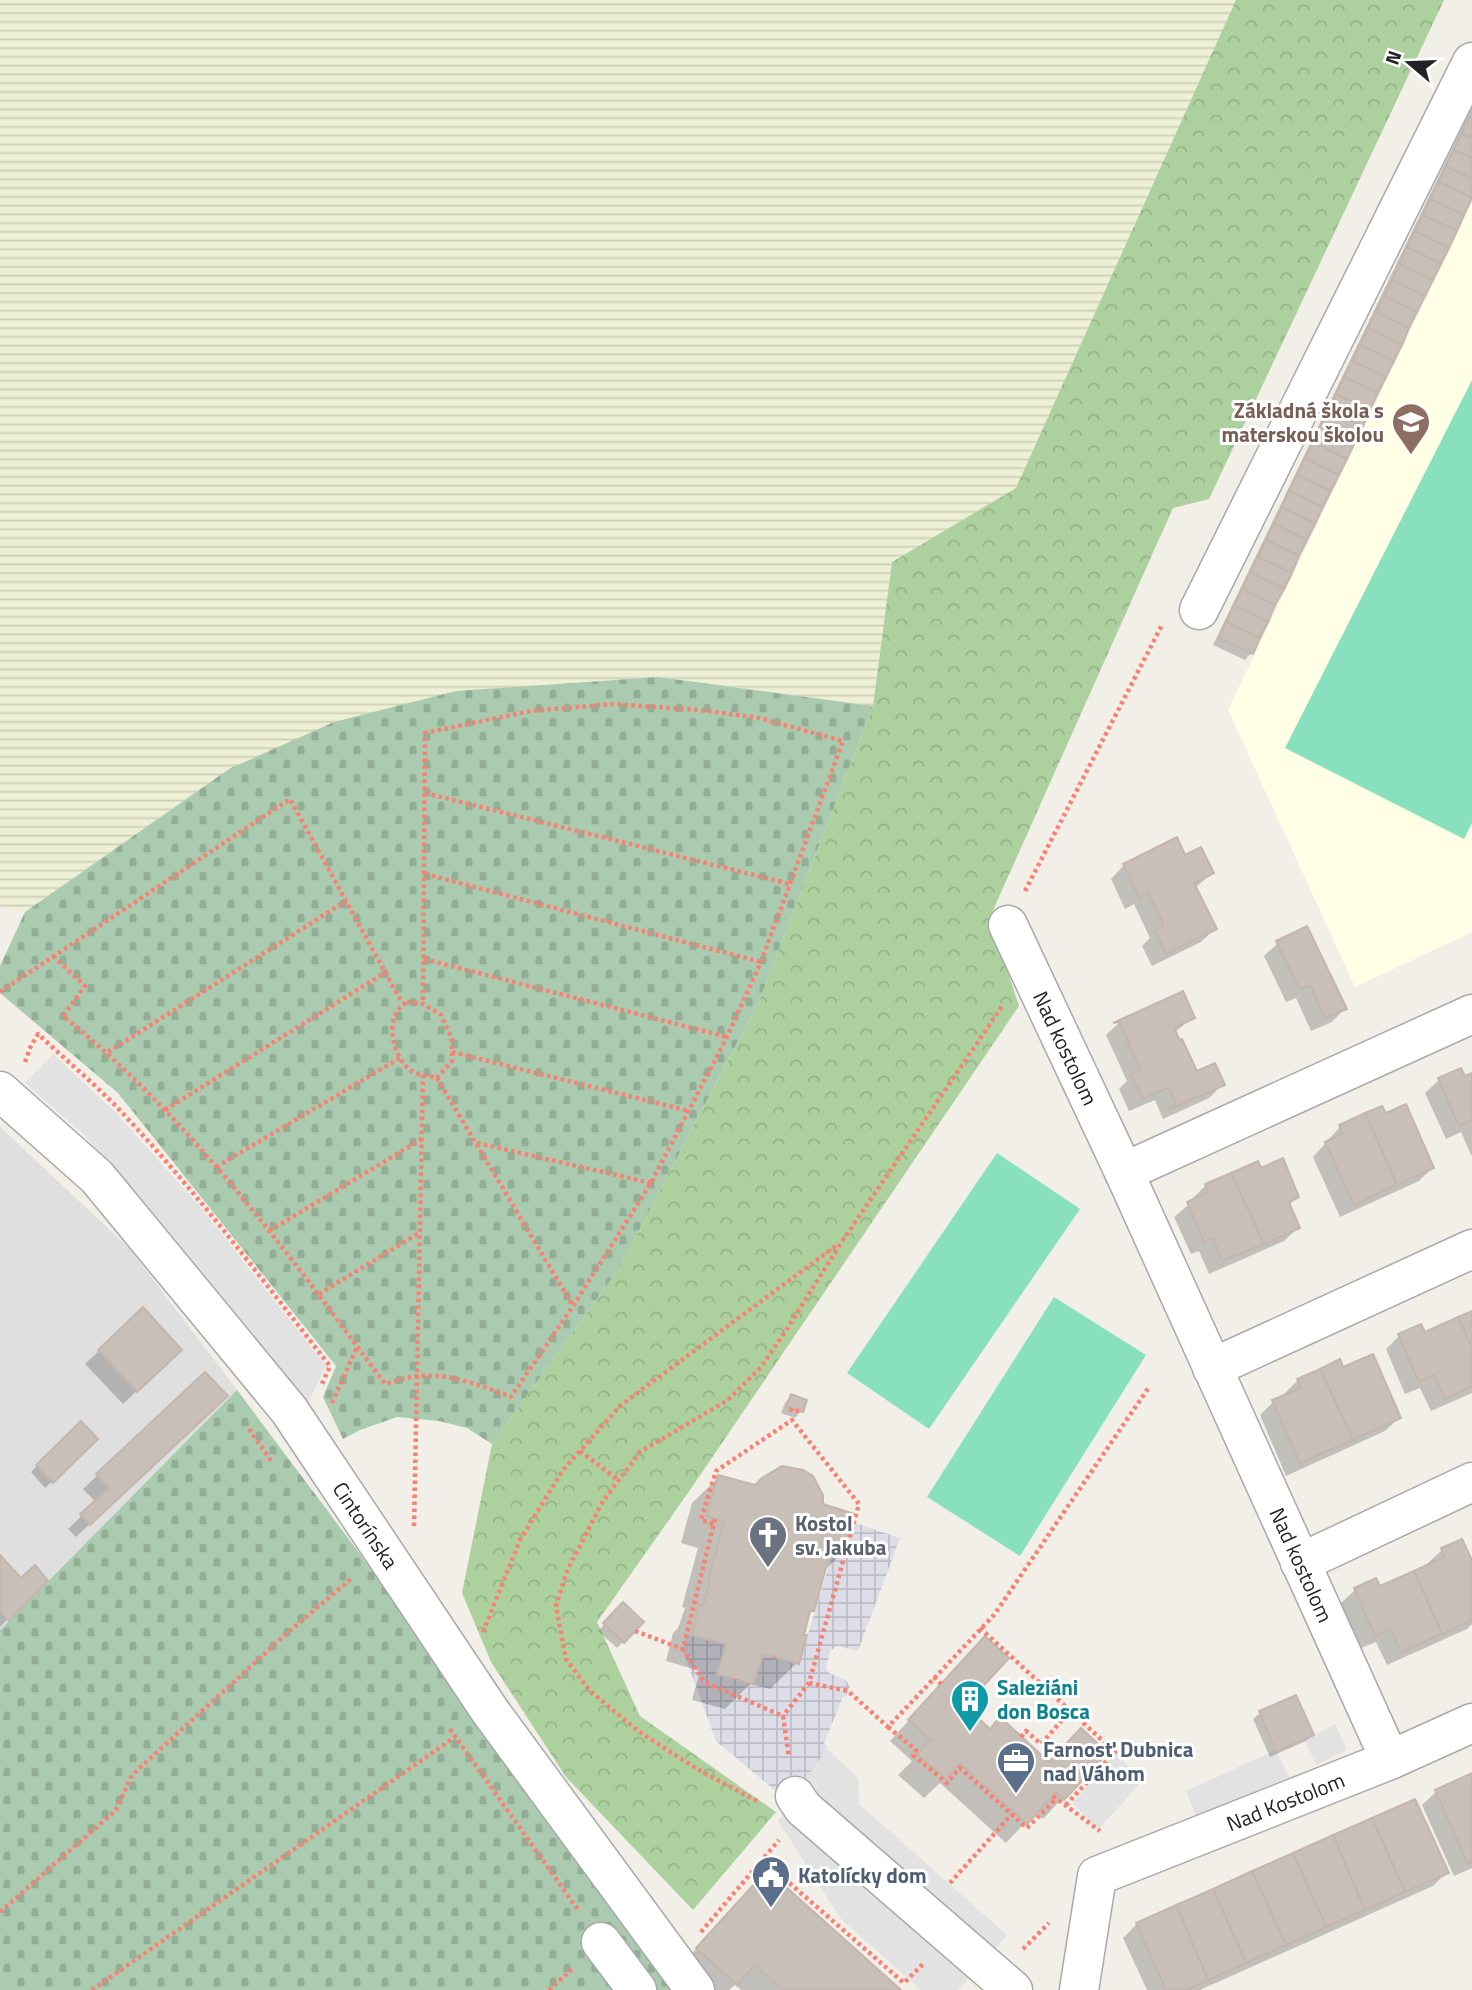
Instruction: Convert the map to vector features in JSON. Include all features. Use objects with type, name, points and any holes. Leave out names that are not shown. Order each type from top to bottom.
[{"type":"street","points":[[1199,610],[1472,62]]},
{"type":"street","name":"Nad kostolom","points":[[1008,925],[1124,1172],[1390,1760]]},
{"type":"street","points":[[1124,1172],[1472,1014]]},
{"type":"street","name":"Cintorínska","points":[[12,1081],[97,1177],[289,1410],[490,1711],[695,1990]]},
{"type":"street","points":[[1212,1368],[1472,1249]]},
{"type":"street","points":[[1300,1563],[1472,1482]]},
{"type":"street","name":"Nad Kostolom","points":[[1079,1990],[1097,1876],[1390,1760],[1472,1723]]},
{"type":"street","points":[[795,1796],[803,1808],[1013,1990]]},
{"type":"street","points":[[601,1942],[637,1990]]},
{"type":"path","points":[[1008,925],[1163,624]]},
{"type":"path","points":[[53,956],[85,986],[63,1016],[107,1052],[165,1110],[216,1167],[319,1294],[386,1384],[418,1376],[443,1376],[474,1383],[511,1397],[651,1183],[727,1037],[761,962],[843,741],[760,718],[700,710],[612,704],[531,711],[425,733],[424,1004]]},
{"type":"path","points":[[425,793],[790,884]]},
{"type":"path","points":[[0,992],[290,799],[402,1003]]},
{"type":"path","points":[[425,874],[761,962]]},
{"type":"path","points":[[107,1052],[346,901]]},
{"type":"path","points":[[424,960],[727,1037]]},
{"type":"path","points":[[757,1802],[697,1769],[638,1731],[589,1690],[566,1659],[556,1606],[567,1571],[603,1501],[640,1452],[728,1400],[761,1367],[841,1243],[1029,967]]},
{"type":"path","points":[[165,1110],[386,972]]},
{"type":"path","points":[[437,1078],[452,1061],[452,1039],[441,1015],[424,1004],[402,1003],[396,1012],[392,1034],[400,1058],[411,1071],[437,1078],[573,1306]]},
{"type":"path","points":[[12,1081],[38,1034],[125,1116],[198,1198],[330,1366],[320,1387]]},
{"type":"path","points":[[452,1052],[689,1111]]},
{"type":"path","points":[[216,1167],[400,1058]]},
{"type":"path","points":[[414,1530],[423,1075]]},
{"type":"path","points":[[268,1231],[422,1139]]},
{"type":"path","points":[[476,1143],[651,1183]]},
{"type":"path","points":[[319,1294],[419,1233]]},
{"type":"path","points":[[482,1636],[520,1540],[563,1470],[621,1405],[841,1243]]},
{"type":"path","points":[[313,1446],[358,1346]]},
{"type":"path","points":[[888,1727],[994,1615],[1149,1387]]},
{"type":"path","points":[[683,1649],[714,1521],[701,1520],[716,1471],[792,1420],[795,1410]]},
{"type":"path","points":[[792,1420],[859,1504],[809,1683],[783,1716],[795,1796]]},
{"type":"path","points":[[580,1451],[619,1480]]},
{"type":"path","points":[[0,1912],[116,1810],[132,1775],[285,1635],[352,1578]]},
{"type":"path","points":[[979,1628],[1115,1752],[1065,1806]]},
{"type":"path","points":[[635,1631],[683,1649],[705,1682],[783,1716]]},
{"type":"path","points":[[934,1677],[941,1685]]},
{"type":"path","points":[[809,1683],[848,1691],[916,1750],[913,1755],[947,1783],[960,1768],[1027,1828],[1055,1797],[1109,1838]]},
{"type":"path","points":[[1021,1737],[1026,1731],[1041,1744],[1071,1710]]},
{"type":"path","points":[[92,1990],[455,1737]]},
{"type":"path","points":[[900,1989],[938,1925],[1013,1813]]},
{"type":"path","points":[[693,1941],[784,1834]]},
{"type":"path","points":[[763,1860],[904,1983]]},
{"type":"shaded area","points":[[0,0],[1236,0],[1016,488],[892,562],[873,706],[658,677],[229,769],[25,912],[0,908]]},
{"type":"shaded area","name":"Základná škola s materskou školou","points":[[1472,202],[1472,932],[1355,987],[1228,710]]},
{"type":"shaded area","points":[[53,1054],[116,1113],[202,1209],[326,1366],[305,1409],[189,1256],[135,1191],[83,1134],[25,1083]]},
{"type":"shaded area","points":[[0,1127],[129,1248],[237,1390],[0,1630]]},
{"type":"shaded area","points":[[852,1522],[900,1538],[858,1651],[837,1646],[830,1651],[826,1668],[829,1673],[846,1680],[850,1687],[843,1697],[824,1743],[828,1747],[790,1803],[716,1741],[683,1651],[686,1634],[725,1645],[716,1675],[754,1684],[764,1656],[799,1664],[832,1555],[843,1557]]},
{"type":"shaded area","points":[[1335,1724],[1347,1750],[1316,1765],[1305,1740]]},
{"type":"shaded area","points":[[827,1749],[858,1778],[859,1804],[1007,1935],[958,1990],[921,1990],[841,1919],[778,1821]]},
{"type":"shaded area","points":[[1276,1750],[1289,1777],[1196,1817],[1186,1791]]},
{"type":"shaded area","points":[[1115,1752],[1142,1781],[1098,1830],[1073,1803]]},
{"type":"green space","points":[[1236,0],[1444,0],[1209,499],[1173,508],[990,917],[1019,1006],[690,1490],[597,1622],[640,1716],[776,1812],[693,1910],[566,1777],[491,1662],[462,1593],[492,1444],[620,1267],[759,1001],[873,706],[892,562],[1016,488]]},
{"type":"green space","points":[[1472,380],[1472,823],[1464,839],[1285,748]]},
{"type":"green space","points":[[658,677],[873,706],[759,1001],[620,1267],[492,1444],[467,1428],[439,1421],[397,1417],[343,1439],[323,1397],[336,1366],[118,1093],[0,993],[0,966],[25,912],[229,769],[334,722],[456,691]]},
{"type":"green space","points":[[997,1153],[1080,1209],[929,1429],[847,1373]]},
{"type":"green space","points":[[1054,1297],[1146,1355],[1020,1556],[927,1497]]},
{"type":"green space","points":[[237,1390],[357,1550],[674,1990],[0,1990],[0,1630]]},
{"type":"building","points":[[1470,117],[1472,118],[1472,138],[1462,133]]},
{"type":"building","points":[[1462,133],[1472,138],[1472,158],[1454,150]]},
{"type":"building","points":[[1454,150],[1472,158],[1472,179],[1446,166]]},
{"type":"building","points":[[1446,166],[1472,179],[1472,198],[1439,182]]},
{"type":"building","points":[[1439,182],[1472,198],[1464,215],[1430,199]]},
{"type":"building","points":[[1430,199],[1464,215],[1457,231],[1423,215]]},
{"type":"building","points":[[1423,215],[1457,231],[1449,248],[1415,231]]},
{"type":"building","points":[[1415,231],[1449,248],[1441,264],[1407,247]]},
{"type":"building","points":[[1407,247],[1441,264],[1433,280],[1399,264]]},
{"type":"building","points":[[1399,264],[1433,280],[1425,296],[1392,280]]},
{"type":"building","points":[[1392,280],[1425,296],[1417,312],[1384,296]]},
{"type":"building","points":[[1384,296],[1417,312],[1409,328],[1376,312]]},
{"type":"building","points":[[1376,312],[1409,328],[1402,345],[1368,328]]},
{"type":"building","points":[[1368,328],[1402,345],[1394,361],[1360,345]]},
{"type":"building","points":[[1360,345],[1394,361],[1386,377],[1352,361]]},
{"type":"building","points":[[1352,361],[1386,377],[1378,393],[1344,377]]},
{"type":"building","points":[[1344,377],[1378,393],[1370,410],[1336,394]]},
{"type":"building","points":[[1336,394],[1370,410],[1363,426],[1328,410]]},
{"type":"building","points":[[1328,410],[1363,426],[1355,442],[1320,426]]},
{"type":"building","points":[[1320,426],[1355,442],[1347,459],[1313,442]]},
{"type":"building","points":[[1313,442],[1347,459],[1339,475],[1305,458]]},
{"type":"building","points":[[1305,458],[1339,475],[1331,491],[1297,475]]},
{"type":"building","points":[[1297,475],[1331,491],[1323,507],[1289,491]]},
{"type":"building","points":[[1289,491],[1323,507],[1315,524],[1282,507]]},
{"type":"building","points":[[1282,507],[1315,524],[1307,540],[1274,524]]},
{"type":"building","points":[[1274,524],[1307,540],[1299,556],[1266,540]]},
{"type":"building","points":[[1266,540],[1299,556],[1292,573],[1258,557]]},
{"type":"building","points":[[1258,557],[1292,573],[1284,589],[1250,572]]},
{"type":"building","points":[[1250,572],[1284,589],[1275,605],[1242,589]]},
{"type":"building","points":[[1242,589],[1275,605],[1268,622],[1234,605]]},
{"type":"building","points":[[1234,605],[1268,622],[1260,638],[1226,622]]},
{"type":"building","points":[[1226,622],[1260,638],[1253,654],[1219,638]]},
{"type":"building","points":[[1177,837],[1185,855],[1201,847],[1214,873],[1194,883],[1217,929],[1166,954],[1155,931],[1164,926],[1148,892],[1139,897],[1123,864]]},
{"type":"building","points":[[1307,926],[1347,1009],[1325,1018],[1310,985],[1300,990],[1276,941]]},
{"type":"building","points":[[1183,991],[1195,1018],[1174,1028],[1197,1071],[1215,1063],[1225,1085],[1170,1109],[1169,1107],[1176,1105],[1169,1087],[1143,1099],[1131,1074],[1141,1070],[1130,1046],[1124,1049],[1130,1044],[1119,1022],[1113,1023]]},
{"type":"building","points":[[1461,1068],[1465,1076],[1472,1073],[1472,1120],[1459,1126],[1438,1078]]},
{"type":"building","points":[[1406,1104],[1434,1168],[1397,1185],[1365,1113],[1382,1106],[1386,1113]]},
{"type":"building","points":[[1365,1113],[1397,1185],[1354,1205],[1325,1142],[1343,1133],[1339,1125]]},
{"type":"building","points":[[1283,1158],[1299,1197],[1289,1202],[1300,1228],[1264,1244],[1231,1173],[1258,1161],[1261,1168]]},
{"type":"building","points":[[1231,1173],[1264,1244],[1222,1261],[1213,1238],[1204,1242],[1187,1202],[1208,1192],[1205,1184]]},
{"type":"building","points":[[143,1307],[182,1350],[137,1392],[98,1350]]},
{"type":"building","points":[[1472,1311],[1472,1348],[1458,1317]]},
{"type":"building","points":[[1458,1317],[1472,1348],[1472,1386],[1445,1399],[1434,1375],[1419,1382],[1398,1334],[1421,1324],[1425,1332]]},
{"type":"building","points":[[1373,1354],[1401,1418],[1353,1440],[1320,1369],[1340,1359],[1343,1367]]},
{"type":"building","points":[[1320,1369],[1353,1440],[1300,1463],[1272,1400],[1301,1388],[1297,1379]]},
{"type":"building","points":[[205,1372],[228,1396],[90,1525],[80,1514],[109,1488],[96,1474]]},
{"type":"building","points":[[791,1394],[807,1400],[803,1412],[786,1407]]},
{"type":"building","points":[[81,1421],[98,1439],[53,1483],[36,1465]]},
{"type":"building","name":"Kostol sv. Jakuba","points":[[782,1466],[803,1470],[813,1476],[823,1495],[823,1504],[854,1514],[842,1556],[830,1553],[814,1611],[810,1611],[799,1664],[763,1654],[753,1684],[717,1674],[726,1644],[692,1635],[699,1605],[703,1606],[710,1582],[708,1581],[724,1521],[707,1516],[718,1475],[755,1485]]},
{"type":"building","points":[[1462,1539],[1472,1560],[1472,1620],[1442,1634],[1414,1571],[1444,1557],[1441,1548]]},
{"type":"building","points":[[0,1555],[21,1578],[35,1565],[48,1581],[9,1621],[0,1611]]},
{"type":"building","points":[[1414,1571],[1442,1634],[1401,1652],[1390,1629],[1375,1636],[1354,1588],[1376,1578],[1380,1586]]},
{"type":"building","points":[[623,1602],[644,1622],[624,1643],[603,1623]]},
{"type":"building","name":"Saleziáni don Bosca","points":[[985,1636],[1009,1658],[965,1706],[990,1729],[1000,1717],[1049,1762],[1081,1728],[1108,1753],[1064,1800],[1056,1792],[1027,1824],[960,1763],[946,1779],[917,1754],[931,1740],[908,1720]]},
{"type":"building","points":[[1296,1695],[1314,1735],[1276,1752],[1259,1711]]},
{"type":"building","points":[[1472,1773],[1472,1862],[1468,1864],[1435,1790]]},
{"type":"building","points":[[1415,1799],[1449,1873],[1405,1892],[1372,1818]]},
{"type":"building","points":[[1372,1818],[1405,1892],[1365,1910],[1333,1835]]},
{"type":"building","points":[[1333,1835],[1365,1910],[1326,1927],[1293,1853]]},
{"type":"building","points":[[1293,1853],[1326,1927],[1286,1945],[1252,1871]]},
{"type":"building","name":"Katolícky dom","points":[[767,1870],[901,1990],[783,1990],[755,1965],[737,1985],[696,1948]]},
{"type":"building","points":[[1252,1871],[1286,1945],[1246,1963],[1213,1889]]},
{"type":"building","points":[[1213,1889],[1246,1963],[1208,1980],[1176,1905]]},
{"type":"building","points":[[1176,1905],[1208,1980],[1186,1990],[1166,1990],[1136,1923]]},
{"type":"place","name":"Základná škola s materskou školou","points":[[1411,456]]},
{"type":"place","name":"Kostol sv. Jakuba","points":[[768,1569]]},
{"type":"place","name":"Saleziáni don Bosca","points":[[970,1733]]},
{"type":"place","name":"Farnosť Dubnica nad Váhom","points":[[1016,1795]]},
{"type":"place","name":"Katolícky dom","points":[[771,1909]]}]
